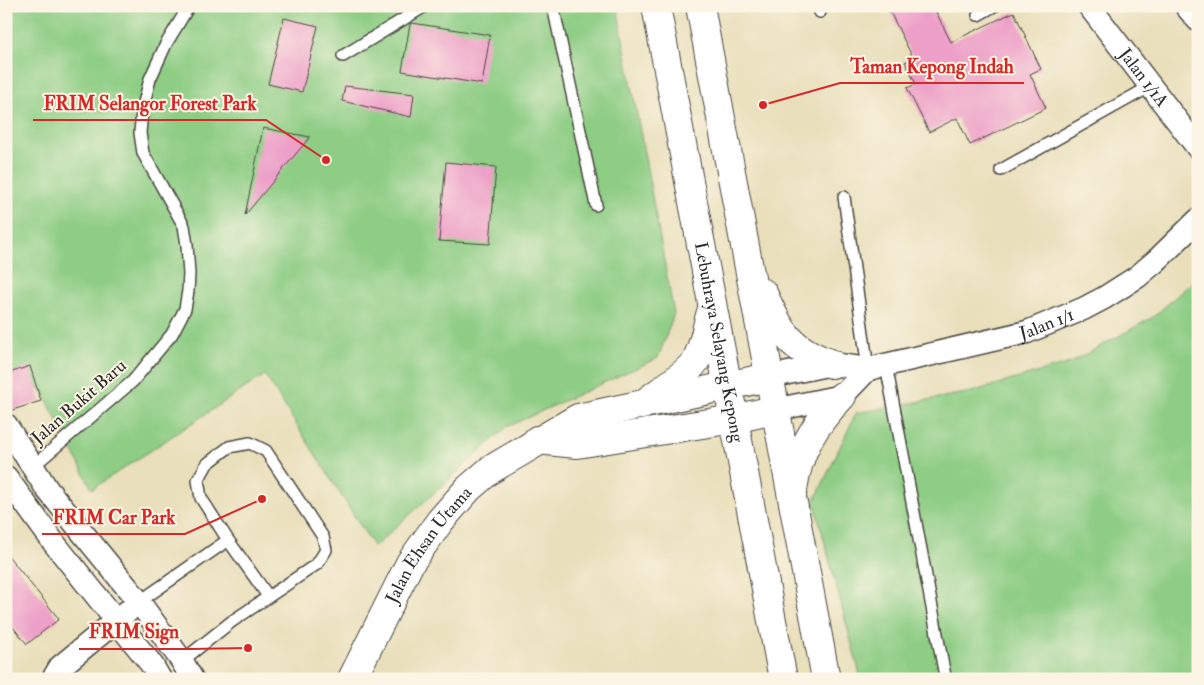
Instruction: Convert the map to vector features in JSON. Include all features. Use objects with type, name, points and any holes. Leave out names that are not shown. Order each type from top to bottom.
[{"type":"main road","name":"Lebuhraya Selayang Kepong","points":[[656,6],[783,679]]},
{"type":"main road","points":[[700,6],[774,410],[826,679]]},
{"type":"main road","points":[[747,260],[775,319],[784,333],[812,357],[832,364]]},
{"type":"main road","points":[[642,404],[684,374],[696,361],[712,304]]},
{"type":"main road","name":"Jalan 1/1","points":[[728,386],[769,377]]},
{"type":"main road","name":"Jalan Ehsan Utama","points":[[352,679],[410,564],[440,521],[468,489],[490,470],[537,440],[578,418],[728,386]]},
{"type":"main road","points":[[792,502],[795,478],[808,440],[825,414],[842,396]]},
{"type":"main road","points":[[537,440],[577,444],[734,419],[774,410]]},
{"type":"street","name":"Jalan 1/1A","points":[[1089,6],[1198,148]]},
{"type":"street","points":[[1186,6],[1198,20]]},
{"type":"street","name":"Jalan 1/1","points":[[769,377],[832,364],[877,367],[1026,332],[1082,309],[1104,298],[1137,277],[1198,220]]},
{"type":"street","points":[[774,410],[842,396],[877,367]]},
{"type":"street","points":[[6,425],[47,489],[139,602],[187,670]]},
{"type":"street","points":[[6,476],[54,543],[152,666],[160,679]]},
{"type":"street","points":[[52,679],[60,667],[139,602]]},
{"type":"lane","name":"Jalan Bukit Baru","points":[[32,467],[133,381],[172,334],[185,309],[189,274],[184,226],[143,153],[140,133],[142,111],[150,79],[166,44],[189,6]]},
{"type":"lane","points":[[343,56],[426,6]]},
{"type":"lane","points":[[553,6],[596,205]]},
{"type":"lane","points":[[978,15],[994,6]]},
{"type":"lane","points":[[1001,170],[1151,86]]},
{"type":"lane","points":[[844,197],[877,367],[945,676]]},
{"type":"lane","points":[[187,670],[231,622],[317,564],[326,550],[324,536],[266,452],[250,443],[229,448],[208,464],[198,480],[201,498],[268,596]]},
{"type":"lane","points":[[139,602],[228,540]]},
{"type":"green space","points":[[6,6],[617,6],[674,314],[658,358],[507,427],[374,547],[265,375],[92,489],[40,387],[6,396]]},
{"type":"green space","points":[[1198,277],[1198,679],[861,679],[814,502],[856,413],[971,392],[1070,363],[1153,317]]},
{"type":"building","points":[[887,6],[933,6],[951,42],[1014,12],[1041,69],[1030,74],[1046,108],[970,145],[957,118],[929,132],[907,88],[916,84],[905,62],[913,58]]},
{"type":"building","points":[[284,18],[318,26],[302,92],[268,84]]},
{"type":"building","points":[[410,24],[490,35],[482,84],[402,71]]},
{"type":"building","points":[[345,86],[414,94],[411,117],[342,101]]},
{"type":"building","points":[[263,128],[310,137],[245,215]]},
{"type":"building","points":[[446,162],[496,167],[490,244],[439,241]]},
{"type":"building","points":[[30,366],[41,401],[6,412],[6,374]]},
{"type":"building","points":[[6,553],[59,619],[27,644],[6,619]]},
{"type":"place","name":"Taman Kepong Indah","points":[[763,105]]},
{"type":"place","name":"FRIM Selangor Forest Park","points":[[326,160]]},
{"type":"place","name":"FRIM Car Park","points":[[262,499]]},
{"type":"place","name":"FRIM Sign","points":[[248,648]]}]
